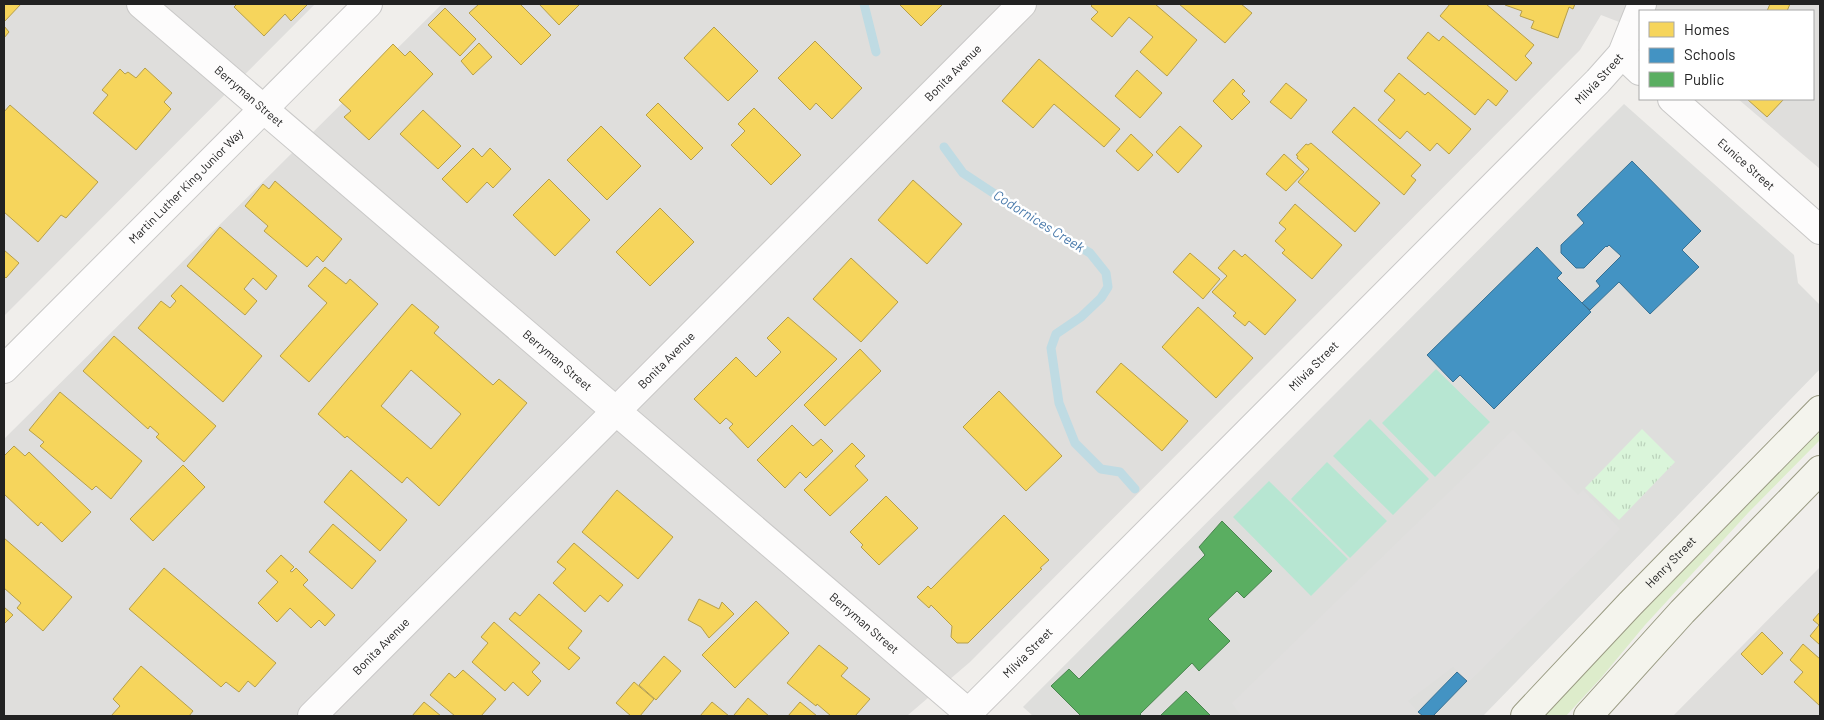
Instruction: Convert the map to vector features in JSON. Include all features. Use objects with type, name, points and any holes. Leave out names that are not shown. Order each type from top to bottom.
[{"type":"main road","name":"Henry Street","points":[[1525,716],[1630,604],[1820,410]]},
{"type":"main road","points":[[1588,716],[1682,612],[1820,470]]},
{"type":"street","name":"Berryman Street","points":[[141,4],[968,715]]},
{"type":"street","name":"Martin Luther King Junior Way","points":[[4,369],[368,4]]},
{"type":"street","name":"Bonita Avenue","points":[[312,716],[1022,4]]},
{"type":"street","name":"Milvia Street","points":[[968,715],[1598,81],[1631,62],[1639,20]]},
{"type":"street","name":"Eunice Street","points":[[1673,100],[1820,230]]},
{"type":"shaded area","points":[[4,4],[315,4],[4,316]]},
{"type":"shaded area","points":[[442,4],[1820,4],[1820,169],[1739,100],[1814,100],[1814,10],[1639,10],[1639,30],[1601,15],[1580,50],[970,662],[909,716],[4,716],[4,439]]},
{"type":"shaded area","points":[[1624,104],[1794,255],[1798,283],[1820,305],[1820,369],[1483,716],[1033,716],[1023,707]]},
{"type":"shaded area","points":[[1513,430],[1578,495],[1583,490],[1620,529],[1469,682],[1453,667],[1408,701],[1422,716],[1241,716],[1232,703]]},
{"type":"shaded area","points":[[1820,567],[1820,716],[1673,716]]},
{"type":"green space","points":[[1436,369],[1490,422],[1435,477],[1382,423]]},
{"type":"green space","points":[[1370,419],[1429,479],[1393,515],[1333,456]]},
{"type":"green space","points":[[1642,429],[1675,462],[1619,520],[1585,488]]},
{"type":"green space","points":[[1820,431],[1820,440],[1748,513],[1645,625],[1601,678],[1566,716],[1543,716],[1635,620]]},
{"type":"green space","points":[[1327,462],[1387,521],[1350,558],[1291,499]]},
{"type":"green space","points":[[1269,481],[1348,559],[1311,596],[1233,517]]},
{"type":"building: Homes","points":[[4,4],[21,4],[4,22]]},
{"type":"building: Homes","points":[[237,4],[308,4],[291,21],[285,14],[264,36],[234,7]]},
{"type":"building: Homes","points":[[479,4],[520,4],[551,35],[521,65],[469,13]]},
{"type":"building: Homes","points":[[539,4],[580,4],[559,25]]},
{"type":"building: Homes","points":[[899,4],[943,4],[921,26]]},
{"type":"building: Homes","points":[[1093,4],[1155,4],[1197,40],[1167,76],[1140,52],[1153,37],[1129,17],[1112,37],[1091,19],[1098,12],[1091,6]]},
{"type":"building: Homes","points":[[1179,4],[1241,4],[1252,13],[1225,43]]},
{"type":"building: Homes","points":[[1450,4],[1486,4],[1534,45],[1525,56],[1532,63],[1516,81],[1440,16]]},
{"type":"building: Homes","points":[[1506,4],[1575,4],[1573,9],[1569,7],[1558,38],[1531,28],[1534,21],[1520,16],[1522,11]]},
{"type":"building: Homes","points":[[1770,4],[1790,4],[1787,10],[1767,10]]},
{"type":"building: Homes","points":[[445,8],[476,39],[460,56],[428,25]]},
{"type":"building: Homes","points":[[4,26],[9,32],[4,38]]},
{"type":"building: Homes","points":[[714,27],[758,71],[728,101],[684,58]]},
{"type":"building: Homes","points":[[1428,32],[1439,41],[1443,36],[1508,91],[1496,106],[1488,99],[1475,115],[1407,58]]},
{"type":"building: Homes","points":[[815,41],[862,88],[832,119],[816,103],[810,110],[778,78]]},
{"type":"building: Homes","points":[[479,43],[492,57],[473,75],[461,61]]},
{"type":"building: Homes","points":[[393,44],[405,56],[410,51],[433,74],[369,140],[344,117],[351,111],[339,100]]},
{"type":"building: Homes","points":[[1039,59],[1120,129],[1104,147],[1054,104],[1033,128],[1002,101]]},
{"type":"building: Homes","points":[[145,68],[172,93],[164,102],[171,109],[136,150],[93,113],[108,95],[102,90],[120,69],[125,74],[128,72],[136,78]]},
{"type":"building: Homes","points":[[1137,70],[1162,93],[1140,118],[1115,96]]},
{"type":"building: Homes","points":[[1399,73],[1425,95],[1428,92],[1471,129],[1449,154],[1437,143],[1430,151],[1407,131],[1400,139],[1378,120],[1395,100],[1384,91]]},
{"type":"building: Homes","points":[[1233,79],[1245,91],[1242,94],[1250,102],[1232,120],[1213,101]]},
{"type":"building: Homes","points":[[1286,83],[1307,100],[1291,119],[1270,102]]},
{"type":"building: Homes","points":[[1748,100],[1783,100],[1767,117]]},
{"type":"building: Homes","points":[[658,103],[703,148],[691,160],[646,115]]},
{"type":"building: Homes","points":[[10,105],[98,182],[66,218],[61,215],[38,242],[4,212],[4,112]]},
{"type":"building: Homes","points":[[1354,107],[1421,165],[1411,176],[1416,180],[1404,195],[1332,132]]},
{"type":"building: Homes","points":[[754,108],[801,155],[771,185],[731,145],[745,131],[738,124]]},
{"type":"building: Homes","points":[[423,110],[461,146],[438,169],[400,134]]},
{"type":"building: Homes","points":[[601,126],[641,166],[607,200],[567,160]]},
{"type":"building: Homes","points":[[1180,126],[1202,146],[1178,173],[1156,152]]},
{"type":"building: Homes","points":[[1131,134],[1153,155],[1138,171],[1116,151]]},
{"type":"building: Homes","points":[[1311,143],[1380,203],[1355,232],[1298,182],[1309,169],[1296,155],[1306,144]]},
{"type":"building: Homes","points":[[473,148],[482,157],[490,148],[511,169],[493,188],[487,182],[467,203],[442,179]]},
{"type":"building: Homes","points":[[1284,154],[1304,172],[1286,191],[1266,174]]},
{"type":"building: Homes","points":[[549,179],[590,220],[555,256],[513,215]]},
{"type":"building: Homes","points":[[913,180],[962,224],[927,264],[878,220]]},
{"type":"building: Homes","points":[[275,181],[342,239],[323,262],[317,256],[307,267],[264,231],[268,226],[245,206],[263,184],[269,189]]},
{"type":"building: Homes","points":[[1295,204],[1342,245],[1312,279],[1282,253],[1285,250],[1275,241],[1286,229],[1279,223]]},
{"type":"building: Homes","points":[[660,208],[694,242],[650,286],[616,252]]},
{"type":"building: Homes","points":[[220,227],[277,276],[266,290],[253,278],[244,289],[257,301],[245,315],[187,266]]},
{"type":"building: Homes","points":[[4,250],[19,263],[6,278],[4,276]]},
{"type":"building: Homes","points":[[1234,250],[1242,257],[1245,254],[1296,300],[1265,335],[1249,321],[1245,326],[1233,316],[1236,313],[1212,292],[1227,276],[1218,268]]},
{"type":"building: Homes","points":[[1190,253],[1220,279],[1203,299],[1173,272]]},
{"type":"building: Homes","points":[[851,258],[898,302],[861,342],[813,299]]},
{"type":"building: Homes","points":[[325,267],[346,284],[350,279],[378,304],[309,382],[280,356],[327,303],[308,286]]},
{"type":"building: Homes","points":[[181,285],[262,356],[223,402],[138,328],[161,301],[170,308],[176,301],[171,296]]},
{"type":"building: Homes","points":[[412,304],[439,327],[434,333],[493,385],[499,379],[527,403],[439,506],[407,477],[402,483],[318,414]],"holes":[[[411,370],[461,414],[431,449],[381,406]]]},
{"type":"building: Homes","points":[[1198,307],[1253,358],[1216,398],[1162,347]]},
{"type":"building: Homes","points":[[788,317],[837,359],[748,448],[729,428],[733,424],[726,418],[720,424],[694,399],[736,357],[756,377],[781,352],[767,338]]},
{"type":"building: Homes","points":[[114,336],[216,426],[184,462],[156,437],[159,434],[150,426],[148,429],[83,371]]},
{"type":"building: Homes","points":[[860,349],[881,371],[825,426],[804,405]]},
{"type":"building: Homes","points":[[1121,363],[1188,421],[1162,451],[1096,392]]},
{"type":"building: Homes","points":[[999,391],[1062,456],[1026,491],[963,427]]},
{"type":"building: Homes","points":[[60,392],[142,461],[111,499],[96,486],[92,490],[40,446],[44,442],[29,430]]},
{"type":"building: Homes","points":[[792,425],[813,446],[821,439],[833,451],[806,478],[800,472],[785,488],[757,460]]},
{"type":"building: Homes","points":[[852,443],[865,456],[855,466],[868,480],[830,516],[804,490]]},
{"type":"building: Homes","points":[[14,446],[25,456],[29,452],[91,512],[62,542],[41,522],[38,526],[4,494],[4,456]]},
{"type":"building: Homes","points":[[183,465],[205,487],[153,541],[130,519]]},
{"type":"building: Homes","points":[[351,470],[407,520],[380,551],[324,502]]},
{"type":"building: Homes","points":[[617,490],[673,537],[638,579],[582,532]]},
{"type":"building: Homes","points":[[886,496],[918,528],[879,565],[861,547],[863,545],[850,532]]},
{"type":"building: Homes","points":[[1004,515],[1049,560],[968,643],[957,643],[951,637],[952,626],[931,605],[929,608],[917,597],[928,586],[931,589]]},
{"type":"building: Homes","points":[[333,524],[376,561],[352,589],[309,552]]},
{"type":"building: Homes","points":[[4,538],[72,597],[43,631],[17,608],[21,603],[4,588]]},
{"type":"building: Homes","points":[[574,543],[623,585],[608,602],[600,595],[585,612],[553,583],[566,569],[557,562]]},
{"type":"building: Homes","points":[[281,555],[294,567],[290,571],[292,572],[296,568],[308,580],[303,585],[335,615],[325,626],[319,620],[311,628],[290,608],[277,622],[258,603],[278,582],[266,571]]},
{"type":"building: Homes","points":[[164,568],[276,663],[255,687],[248,681],[239,692],[226,682],[221,687],[129,609]]},
{"type":"building: Homes","points":[[539,594],[582,631],[568,648],[580,658],[569,670],[509,619],[515,612],[520,616]]},
{"type":"building: Homes","points":[[699,599],[719,609],[722,602],[734,614],[709,638],[701,627],[688,620]]},
{"type":"building: Homes","points":[[756,601],[789,633],[735,688],[702,655]]},
{"type":"building: Homes","points":[[4,607],[13,615],[4,624]]},
{"type":"building: Homes","points":[[1820,612],[1820,645],[1810,636],[1819,625],[1813,620]]},
{"type":"building: Homes","points":[[494,622],[540,663],[532,672],[541,681],[528,696],[513,682],[505,691],[472,662],[488,643],[481,637]]},
{"type":"building: Homes","points":[[1762,632],[1783,653],[1762,675],[1741,654]]},
{"type":"building: Homes","points":[[1803,644],[1820,659],[1820,706],[1794,682],[1803,672],[1790,660]]},
{"type":"building: Homes","points":[[819,645],[848,668],[841,676],[870,699],[855,716],[831,716],[787,683]]},
{"type":"building: Homes","points":[[664,656],[681,671],[656,700],[639,685]]},
{"type":"building: Homes","points":[[141,666],[193,711],[189,716],[111,716],[120,706],[113,699]]},
{"type":"building: Homes","points":[[463,670],[496,699],[481,716],[455,716],[430,695],[449,673],[455,678]]},
{"type":"building: Homes","points":[[634,682],[654,699],[640,716],[631,716],[616,703]]},
{"type":"building: Homes","points":[[748,698],[769,716],[735,716]]},
{"type":"building: Homes","points":[[424,702],[441,716],[412,716]]},
{"type":"building: Homes","points":[[712,702],[729,716],[700,716]]},
{"type":"building: Homes","points":[[800,702],[817,716],[788,716]]},
{"type":"building: Schools","points":[[1632,161],[1701,231],[1682,250],[1699,267],[1650,314],[1619,282],[1590,310],[1582,303],[1600,286],[1596,281],[1621,256],[1609,245],[1584,268],[1576,268],[1561,253],[1561,245],[1584,223],[1577,215]]},
{"type":"building: Schools","points":[[1537,247],[1562,273],[1557,278],[1591,312],[1494,409],[1460,375],[1453,382],[1427,355]]},
{"type":"building: Schools","points":[[1457,672],[1467,681],[1433,716],[1423,716],[1418,712]]},
{"type":"building: Public","points":[[1222,521],[1272,571],[1244,598],[1237,591],[1208,619],[1230,641],[1199,671],[1192,663],[1140,714],[1142,716],[1081,716],[1051,686],[1069,669],[1079,679],[1205,555],[1199,547]]},
{"type":"building: Public","points":[[1186,691],[1211,716],[1160,716]]},
{"type":"waterway","name":"Codornices Creek","points":[[864,4],[876,52]]},
{"type":"waterway","name":"Codornices Creek","points":[[944,147],[963,173],[1037,222],[1090,253],[1106,273],[1108,287],[1101,298],[1081,317],[1056,334],[1051,348],[1059,403],[1075,443],[1101,469],[1120,472],[1135,489]]}]
